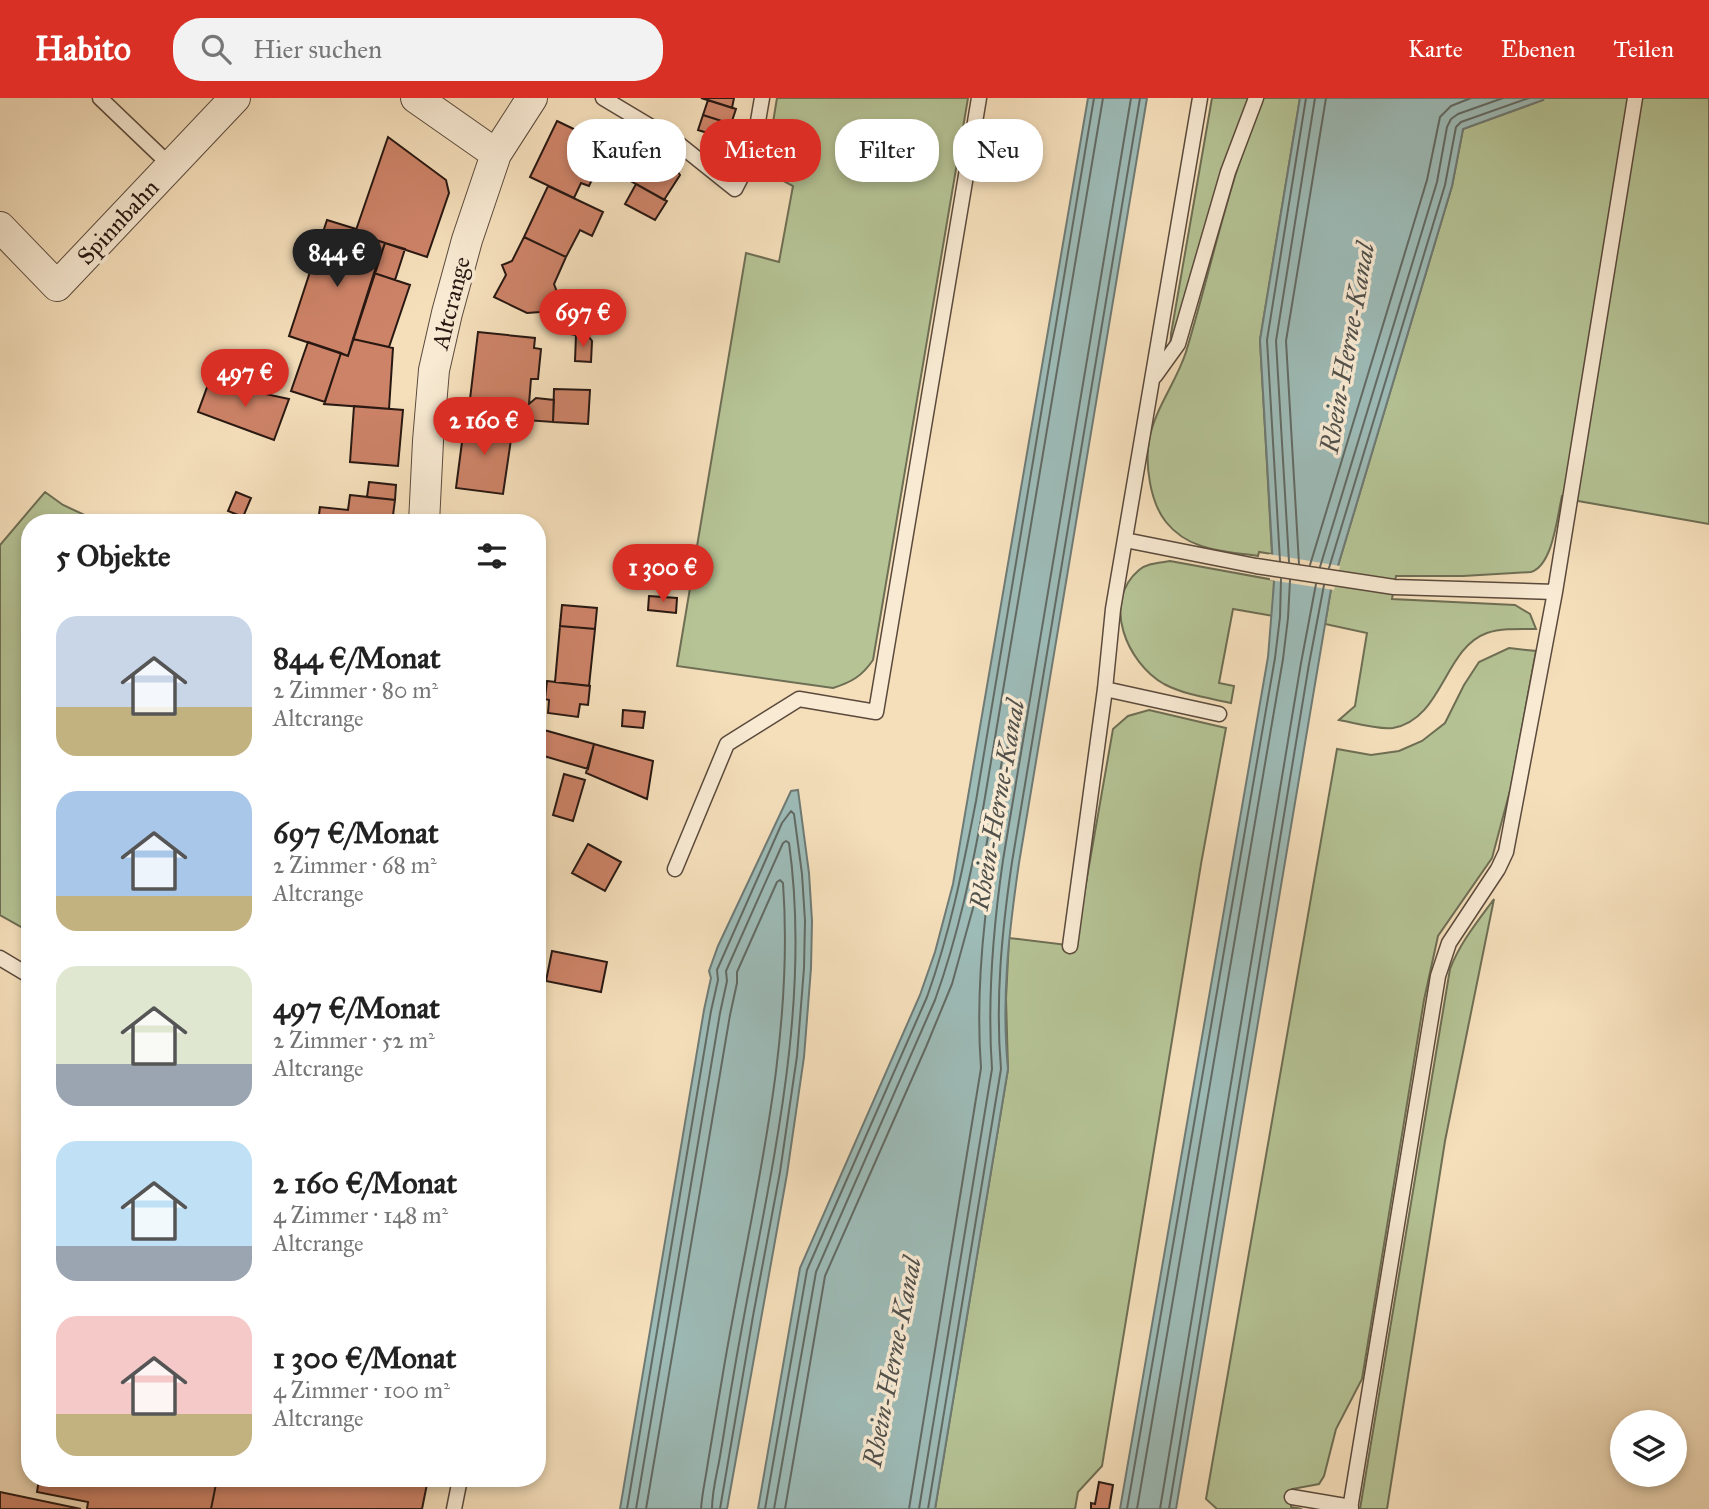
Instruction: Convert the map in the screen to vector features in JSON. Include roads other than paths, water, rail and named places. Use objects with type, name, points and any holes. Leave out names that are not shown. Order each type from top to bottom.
[{"type":"street","name":"Spinnbahn","points":[[0,227],[57,286],[235,98]]},
{"type":"street","points":[[416,98],[496,154]]},
{"type":"street","name":"Altcrange","points":[[425,514],[434,370],[467,240],[496,154],[532,98]]},
{"type":"lane","points":[[100,98],[171,166]]},
{"type":"lane","points":[[603,98],[675,141],[735,189],[752,156],[762,98]]},
{"type":"lane","points":[[675,869],[727,744],[799,699],[876,712],[979,98]]},
{"type":"lane","points":[[1070,946],[1105,689],[1113,609],[1199,98]]},
{"type":"lane","points":[[1152,380],[1178,344],[1228,172],[1256,98]]},
{"type":"lane","points":[[1292,1497],[1350,1508],[1438,976],[1449,943],[1498,869],[1506,852],[1555,592],[1634,98]]},
{"type":"lane","points":[[1125,540],[1256,566],[1394,587],[1555,592]]},
{"type":"lane","points":[[1105,689],[1219,714]]},
{"type":"lane","points":[[0,958],[21,971]]},
{"type":"lane","points":[[454,1509],[458,1487]]},
{"type":"water","name":"Rhein-Herne-Kanal","points":[[1088,98],[1147,98],[1019,863],[1007,966],[1005,1017],[1008,1069],[935,1509],[758,1509],[800,1268],[920,995],[935,952],[953,884]]},
{"type":"water","name":"Rhein-Herne-Kanal","points":[[1300,98],[1544,98],[1463,129],[1452,186],[1331,589],[1176,1509],[1120,1509],[1268,657],[1274,583],[1260,340]]},
{"type":"water","points":[[798,790],[809,873],[812,921],[804,1057],[787,1174],[727,1509],[620,1509],[711,978],[709,971],[718,946],[791,791]]}]
